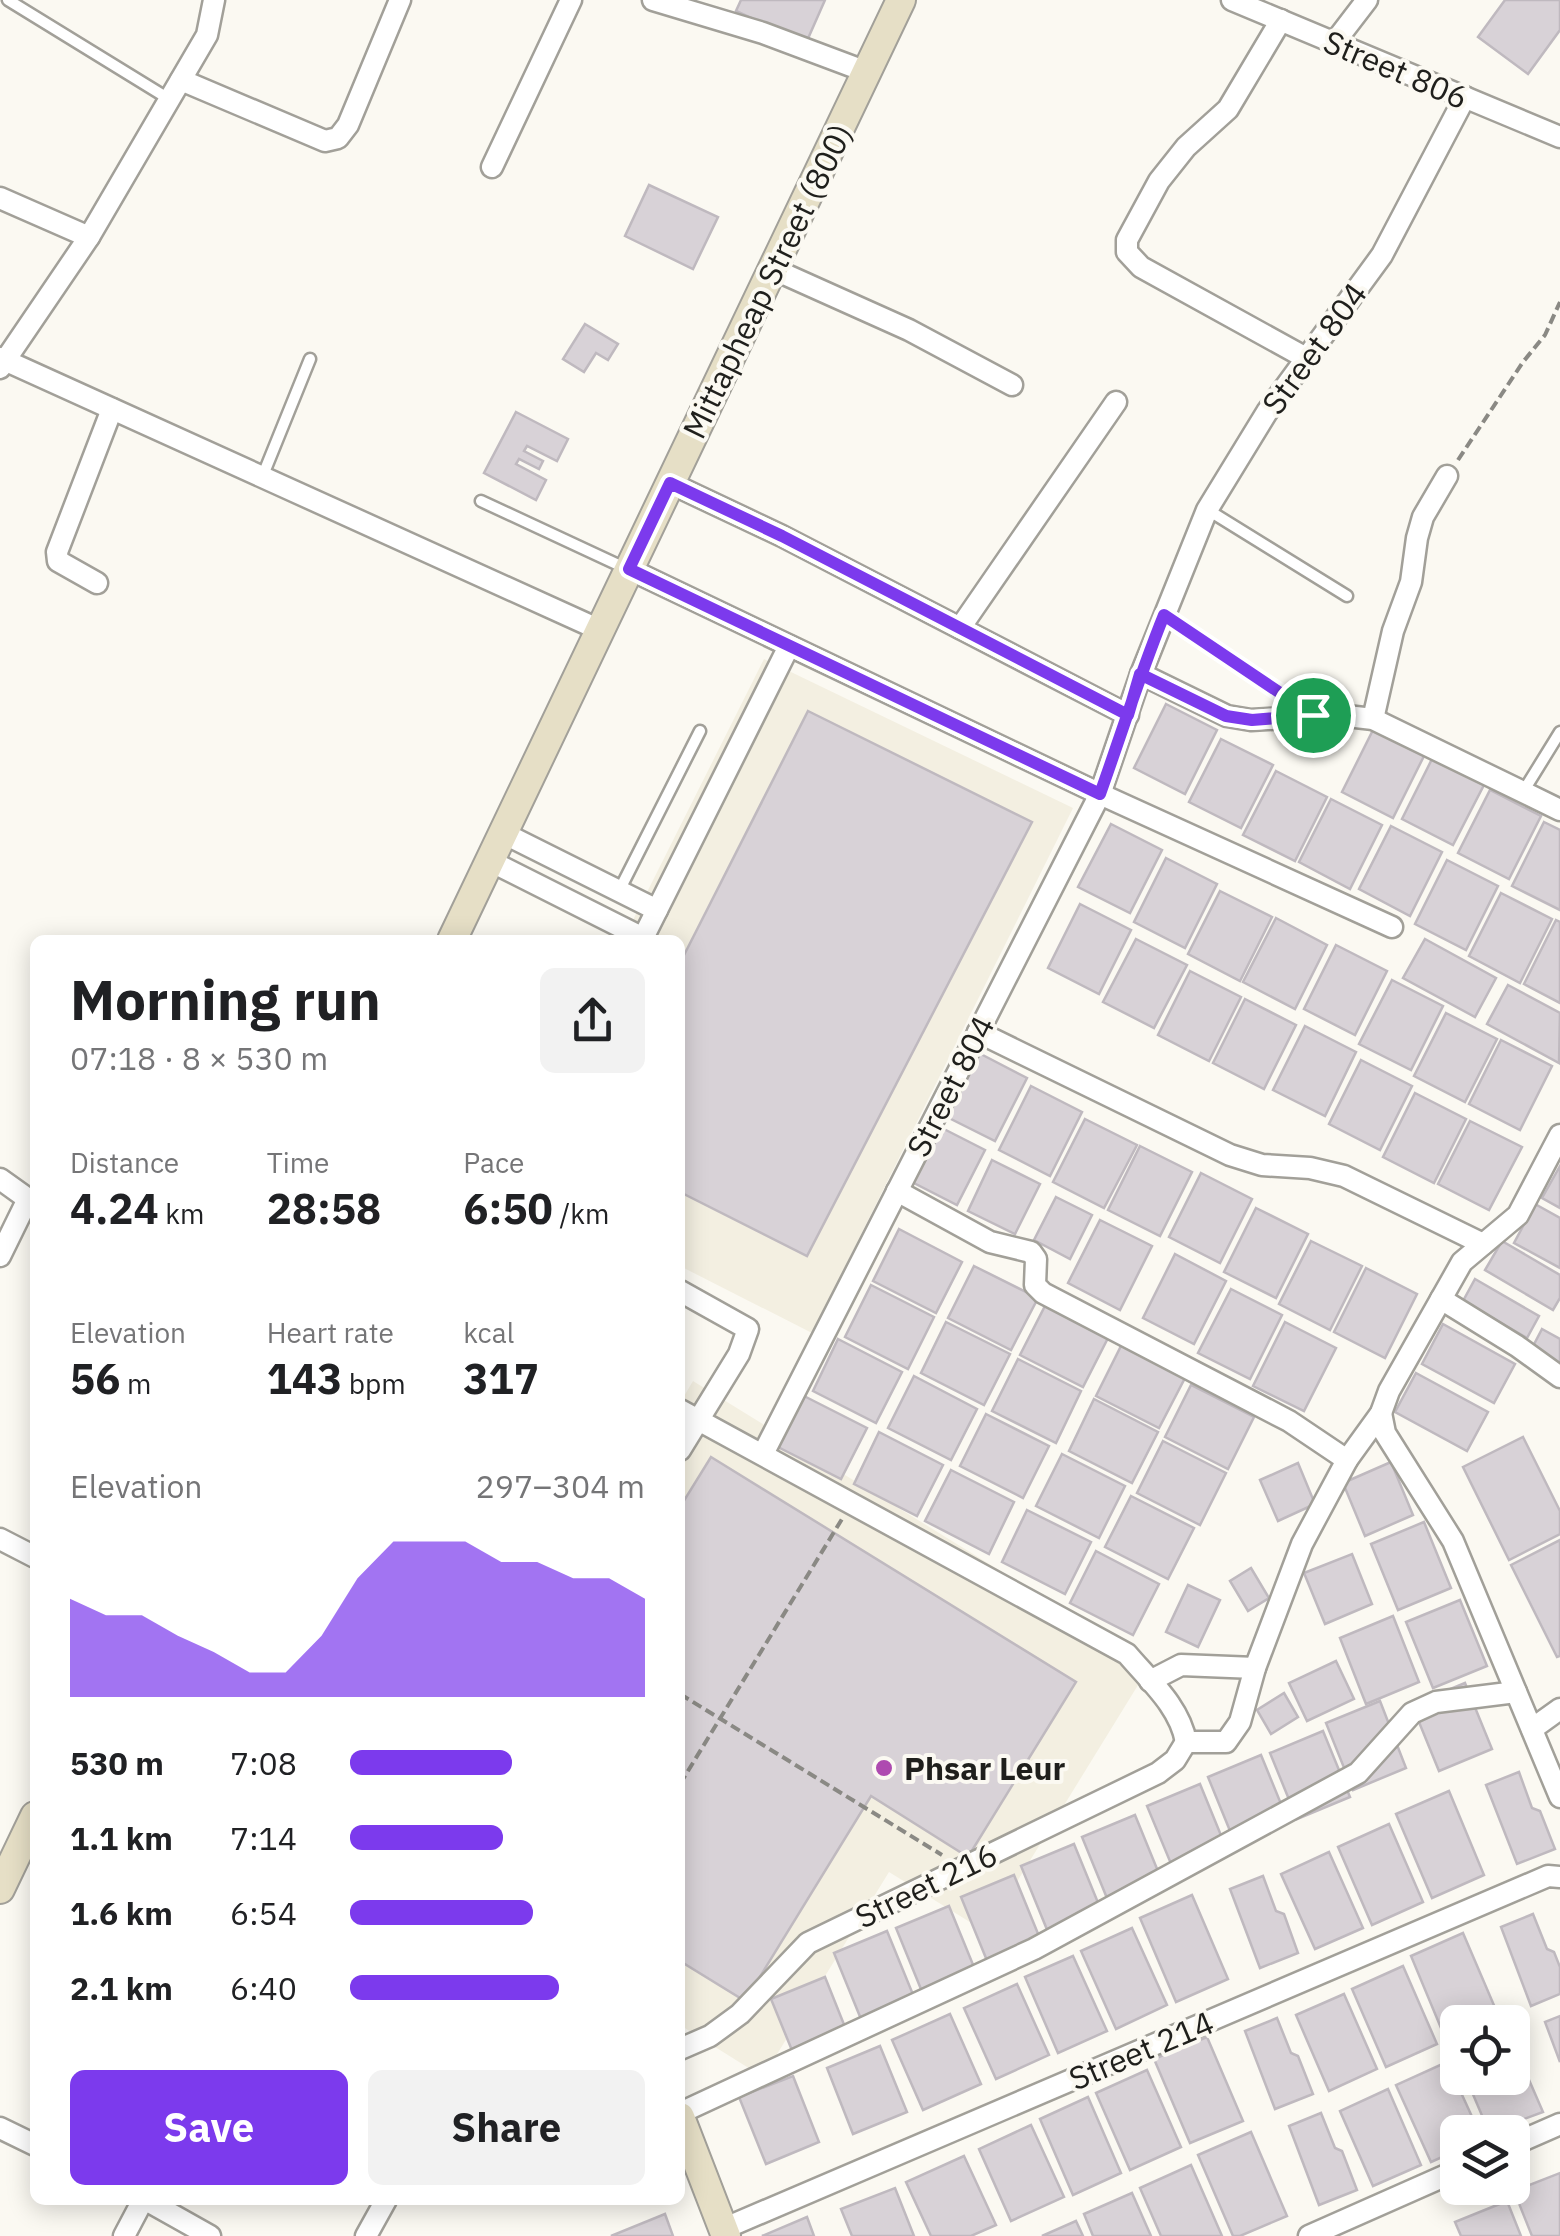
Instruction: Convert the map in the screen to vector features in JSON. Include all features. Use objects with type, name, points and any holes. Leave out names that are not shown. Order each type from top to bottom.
[{"type":"main road","name":"Mittapheap Street (800)","points":[[454,935],[901,0]]},
{"type":"main road","points":[[0,1889],[8,1849],[30,1822]]},
{"type":"main road","points":[[685,2128],[725,2232]]},
{"type":"street","points":[[214,0],[207,36],[88,236],[1,362],[263,475],[600,630]]},
{"type":"street","points":[[180,80],[324,141],[338,138],[348,125],[400,0]]},
{"type":"street","points":[[492,168],[571,0]]},
{"type":"street","points":[[653,0],[763,33],[867,72]]},
{"type":"street","name":"Street 806","points":[[1232,0],[1560,137]]},
{"type":"street","points":[[1334,43],[1367,0]]},
{"type":"street","points":[[1281,20],[1228,109],[1186,148],[1159,181],[1127,240],[1127,252],[1141,268],[1306,358]]},
{"type":"street","name":"Street 804","points":[[763,1454],[1100,794],[1140,674],[1207,510],[1267,412],[1382,255],[1465,97]]},
{"type":"street","points":[[0,198],[88,236]]},
{"type":"street","points":[[773,269],[908,330],[1012,385]]},
{"type":"street","points":[[960,628],[1116,402]]},
{"type":"street","points":[[97,584],[58,562],[56,552],[112,408]]},
{"type":"street","points":[[1374,719],[1393,631],[1410,582],[1416,538],[1423,517],[1447,476]]},
{"type":"street","points":[[670,483],[1128,715]]},
{"type":"street","points":[[629,569],[1100,794],[1392,928]]},
{"type":"street","points":[[645,935],[789,646]]},
{"type":"street","points":[[1140,674],[1226,716],[1252,720],[1313,715],[1374,719],[1524,792],[1558,804]]},
{"type":"street","points":[[503,832],[657,910]]},
{"type":"street","points":[[490,862],[635,935]]},
{"type":"street","points":[[978,1032],[1230,1155],[1262,1166],[1310,1168],[1344,1176],[1483,1244]]},
{"type":"street","points":[[685,1294],[748,1330],[739,1354],[690,1414],[1128,1654],[1174,1708],[1184,1727],[1186,1742],[1226,1742],[1240,1722],[1255,1668],[1302,1544],[1347,1460],[1381,1413],[1389,1390],[1462,1262],[1518,1215],[1560,1135]]},
{"type":"street","points":[[0,1178],[30,1202]]},
{"type":"street","points":[[897,1190],[990,1242],[1030,1252],[1036,1259],[1035,1285],[1042,1293],[1289,1421],[1347,1460]]},
{"type":"street","points":[[0,1256],[30,1205]]},
{"type":"street","points":[[1440,1300],[1560,1377]]},
{"type":"street","points":[[1381,1413],[1385,1433],[1453,1540],[1560,1797]]},
{"type":"street","points":[[0,1540],[30,1555]]},
{"type":"street","points":[[1150,1681],[1181,1665],[1255,1668]]},
{"type":"street","points":[[685,2113],[1034,1949],[1358,1774],[1412,1713],[1436,1702],[1516,1692]]},
{"type":"street","points":[[1532,1729],[1560,1709]]},
{"type":"street","name":"Street 216","points":[[685,2047],[710,2036],[740,2014],[808,1943],[1158,1773],[1176,1760],[1186,1742]]},
{"type":"street","name":"Street 214","points":[[725,2232],[1548,1876],[1560,1876]]},
{"type":"street","points":[[1530,2137],[1560,2124]]},
{"type":"street","points":[[0,2128],[30,2143]]},
{"type":"street","points":[[1310,2236],[1440,2178]]},
{"type":"street","points":[[124,2236],[142,2205]]},
{"type":"street","points":[[154,2205],[210,2236]]},
{"type":"street","points":[[366,2236],[383,2205]]},
{"type":"lane","points":[[8,0],[169,99]]},
{"type":"lane","points":[[263,475],[310,360]]},
{"type":"lane","points":[[481,502],[629,569]]},
{"type":"lane","points":[[1207,510],[1348,596]]},
{"type":"lane","points":[[1164,615],[1313,715]]},
{"type":"lane","points":[[619,891],[700,731]]},
{"type":"lane","points":[[1524,792],[1560,732]]},
{"type":"path","points":[[1447,476],[1523,362],[1545,336],[1560,302]]},
{"type":"path","points":[[685,1776],[852,1502]]},
{"type":"path","points":[[685,1697],[963,1868]]},
{"type":"shaded area","points":[[764,659],[1073,808],[812,1333],[685,1269],[685,935],[626,935]]},
{"type":"shaded area","name":"Phsar Leur","points":[[693,1381],[1151,1664],[986,1932],[889,1872],[763,2077],[685,2028],[685,1395]]},
{"type":"building","points":[[741,0],[825,0],[806,43],[736,11]]},
{"type":"building","points":[[1505,0],[1560,0],[1560,30],[1528,74],[1478,37]]},
{"type":"building","points":[[649,185],[718,217],[693,269],[625,236]]},
{"type":"building","points":[[585,324],[618,344],[608,360],[596,353],[584,372],[563,359]]},
{"type":"building","points":[[516,412],[568,439],[557,461],[527,446],[524,451],[543,461],[539,469],[519,459],[516,464],[546,480],[536,500],[484,473]]},
{"type":"building","points":[[1166,704],[1217,730],[1185,794],[1134,768]]},
{"type":"building","points":[[808,711],[1032,822],[807,1256],[685,1195],[685,953]]},
{"type":"building","points":[[1374,728],[1425,754],[1393,818],[1342,792]]},
{"type":"building","points":[[1221,739],[1273,765],[1241,828],[1189,802]]},
{"type":"building","points":[[1434,755],[1486,781],[1453,845],[1402,819]]},
{"type":"building","points":[[1276,771],[1327,797],[1295,861],[1243,835]]},
{"type":"building","points":[[1490,790],[1541,816],[1509,879],[1458,853]]},
{"type":"building","points":[[1331,799],[1382,825],[1350,889],[1299,862]]},
{"type":"building","points":[[1544,822],[1560,830],[1560,910],[1512,886]]},
{"type":"building","points":[[1111,824],[1162,850],[1130,913],[1078,887]]},
{"type":"building","points":[[1391,826],[1442,852],[1410,916],[1359,889]]},
{"type":"building","points":[[1166,858],[1217,884],[1185,948],[1134,922]]},
{"type":"building","points":[[1447,860],[1498,886],[1466,950],[1415,924]]},
{"type":"building","points":[[1220,891],[1272,917],[1240,981],[1188,954]]},
{"type":"building","points":[[1501,893],[1552,919],[1520,983],[1469,956]]},
{"type":"building","points":[[1080,904],[1131,930],[1099,994],[1048,968]]},
{"type":"building","points":[[1276,918],[1327,945],[1295,1009],[1243,982]]},
{"type":"building","points":[[1556,920],[1560,922],[1560,1003],[1524,984]]},
{"type":"building","points":[[1136,939],[1187,965],[1154,1028],[1103,1002]]},
{"type":"building","points":[[1425,939],[1496,978],[1475,1017],[1403,978]]},
{"type":"building","points":[[1336,945],[1387,971],[1355,1035],[1304,1009]]},
{"type":"building","points":[[1190,971],[1241,997],[1209,1061],[1158,1035]]},
{"type":"building","points":[[1392,980],[1443,1006],[1411,1070],[1359,1044]]},
{"type":"building","points":[[1508,985],[1560,1013],[1559,1063],[1487,1024]]},
{"type":"building","points":[[1245,999],[1296,1025],[1264,1089],[1213,1063]]},
{"type":"building","points":[[1446,1013],[1497,1039],[1465,1102],[1414,1076]]},
{"type":"building","points":[[1305,1026],[1356,1052],[1325,1116],[1273,1090]]},
{"type":"building","points":[[1501,1040],[1552,1066],[1520,1130],[1469,1104]]},
{"type":"building","points":[[975,1051],[1027,1078],[995,1141],[943,1115]]},
{"type":"building","points":[[1361,1060],[1412,1086],[1380,1150],[1329,1124]]},
{"type":"building","points":[[1031,1086],[1082,1112],[1050,1176],[999,1150]]},
{"type":"building","points":[[1415,1093],[1466,1119],[1434,1183],[1383,1157]]},
{"type":"building","points":[[1085,1119],[1137,1145],[1104,1208],[1053,1182]]},
{"type":"building","points":[[1470,1121],[1522,1147],[1489,1210],[1438,1184]]},
{"type":"building","points":[[938,1126],[985,1150],[957,1205],[910,1181]]},
{"type":"building","points":[[1140,1146],[1192,1172],[1160,1236],[1108,1210]]},
{"type":"building","points":[[992,1160],[1040,1184],[1015,1234],[968,1211]]},
{"type":"building","points":[[1560,1166],[1560,1208],[1542,1198]]},
{"type":"building","points":[[1201,1173],[1252,1199],[1220,1263],[1169,1237]]},
{"type":"building","points":[[1056,1197],[1092,1215],[1070,1259],[1034,1240]]},
{"type":"building","points":[[1535,1204],[1560,1218],[1560,1268],[1514,1243]]},
{"type":"building","points":[[1256,1208],[1308,1234],[1276,1298],[1224,1272]]},
{"type":"building","points":[[1100,1220],[1152,1246],[1120,1310],[1068,1283]]},
{"type":"building","points":[[899,1229],[962,1262],[936,1313],[873,1281]]},
{"type":"building","points":[[1311,1241],[1362,1266],[1330,1330],[1279,1304]]},
{"type":"building","points":[[1502,1241],[1560,1275],[1560,1298],[1553,1310],[1485,1270]]},
{"type":"building","points":[[1175,1254],[1226,1281],[1194,1344],[1143,1318]]},
{"type":"building","points":[[974,1266],[1038,1298],[1011,1350],[948,1318]]},
{"type":"building","points":[[1366,1268],[1417,1294],[1385,1358],[1334,1332]]},
{"type":"building","points":[[1475,1279],[1539,1316],[1527,1338],[1463,1301]]},
{"type":"building","points":[[871,1285],[934,1317],[908,1369],[845,1337]]},
{"type":"building","points":[[1231,1289],[1282,1315],[1250,1379],[1198,1353]]},
{"type":"building","points":[[1046,1304],[1109,1336],[1083,1387],[1020,1355]]},
{"type":"building","points":[[946,1322],[1010,1354],[984,1405],[921,1373]]},
{"type":"building","points":[[1285,1322],[1336,1348],[1304,1411],[1253,1386]]},
{"type":"building","points":[[1443,1324],[1515,1364],[1494,1403],[1422,1364]]},
{"type":"building","points":[[1542,1329],[1560,1339],[1560,1368],[1530,1352]]},
{"type":"building","points":[[838,1339],[902,1372],[876,1423],[813,1391]]},
{"type":"building","points":[[1122,1344],[1186,1376],[1159,1428],[1096,1396]]},
{"type":"building","points":[[1018,1359],[1081,1391],[1056,1443],[992,1411]]},
{"type":"building","points":[[1416,1373],[1488,1412],[1467,1451],[1395,1412]]},
{"type":"building","points":[[914,1376],[977,1409],[951,1460],[888,1428]]},
{"type":"building","points":[[1191,1385],[1254,1417],[1228,1469],[1165,1437]]},
{"type":"building","points":[[804,1396],[867,1428],[841,1479],[778,1447]]},
{"type":"building","points":[[1094,1399],[1158,1432],[1132,1483],[1069,1451]]},
{"type":"building","points":[[986,1414],[1049,1446],[1023,1498],[960,1466]]},
{"type":"building","points":[[879,1432],[943,1465],[917,1516],[854,1484]]},
{"type":"building","points":[[1523,1437],[1560,1511],[1560,1534],[1509,1560],[1463,1467]]},
{"type":"building","points":[[1163,1441],[1226,1473],[1200,1525],[1137,1493]]},
{"type":"building","points":[[1062,1454],[1125,1486],[1099,1538],[1036,1506]]},
{"type":"building","name":"Phsar Leur","points":[[711,1457],[1076,1682],[968,1857],[871,1796],[745,2001],[685,1964],[685,1499]]},
{"type":"building","points":[[1391,1462],[1413,1515],[1365,1536],[1343,1483]]},
{"type":"building","points":[[1298,1463],[1315,1504],[1278,1521],[1260,1480]]},
{"type":"building","points":[[951,1470],[1014,1502],[989,1554],[925,1521]]},
{"type":"building","points":[[1131,1496],[1194,1528],[1168,1579],[1105,1547]]},
{"type":"building","points":[[1027,1510],[1091,1542],[1065,1594],[1002,1562]]},
{"type":"building","points":[[1424,1522],[1451,1588],[1398,1610],[1371,1544]]},
{"type":"building","points":[[1560,1540],[1560,1656],[1557,1657],[1511,1565]]},
{"type":"building","points":[[1096,1551],[1159,1584],[1133,1635],[1070,1603]]},
{"type":"building","points":[[1352,1554],[1372,1604],[1325,1624],[1304,1573]]},
{"type":"building","points":[[1251,1568],[1269,1598],[1248,1611],[1230,1581]]},
{"type":"building","points":[[1188,1585],[1220,1600],[1198,1647],[1166,1632]]},
{"type":"building","points":[[1460,1600],[1487,1666],[1433,1688],[1406,1622]]},
{"type":"building","points":[[1393,1616],[1419,1682],[1366,1704],[1340,1638]]},
{"type":"building","points":[[1336,1661],[1354,1699],[1307,1721],[1289,1683]]},
{"type":"building","points":[[1465,1683],[1492,1749],[1439,1771],[1412,1705]]},
{"type":"building","points":[[1284,1693],[1298,1717],[1271,1734],[1257,1710]]},
{"type":"building","points":[[1380,1701],[1406,1768],[1353,1790],[1326,1723]]},
{"type":"building","points":[[1323,1731],[1350,1797],[1297,1819],[1270,1753]]},
{"type":"building","points":[[1261,1755],[1288,1821],[1235,1843],[1208,1777]]},
{"type":"building","points":[[1519,1772],[1532,1808],[1540,1811],[1555,1849],[1517,1864],[1486,1785]]},
{"type":"building","points":[[1200,1784],[1227,1850],[1174,1871],[1147,1806]]},
{"type":"building","points":[[1449,1791],[1484,1875],[1432,1898],[1396,1814]]},
{"type":"building","points":[[1135,1815],[1162,1881],[1109,1903],[1082,1837]]},
{"type":"building","points":[[1389,1824],[1423,1902],[1372,1925],[1338,1847]]},
{"type":"building","points":[[1074,1844],[1101,1910],[1048,1932],[1021,1866]]},
{"type":"building","points":[[1329,1852],[1363,1928],[1315,1949],[1281,1874]]},
{"type":"building","points":[[1014,1875],[1041,1941],[988,1963],[961,1897]]},
{"type":"building","points":[[1263,1876],[1276,1911],[1284,1914],[1298,1953],[1260,1968],[1230,1889]]},
{"type":"building","points":[[1192,1895],[1228,1979],[1176,2002],[1140,1918]]},
{"type":"building","points":[[949,1906],[976,1972],[923,1994],[896,1928]]},
{"type":"building","points":[[1533,1914],[1547,1949],[1554,1952],[1560,1967],[1560,1994],[1531,2006],[1501,1927]]},
{"type":"building","points":[[1132,1928],[1167,2005],[1116,2029],[1081,1951]]},
{"type":"building","points":[[887,1931],[914,1997],[861,2019],[834,1953]]},
{"type":"building","points":[[1463,1933],[1494,2005],[1440,2005],[1440,2026],[1411,1956]]},
{"type":"building","points":[[1073,1956],[1107,2031],[1058,2053],[1025,1977]]},
{"type":"building","points":[[1403,1966],[1437,2044],[1386,2067],[1352,1989]]},
{"type":"building","points":[[825,1977],[851,2042],[798,2065],[771,1999]]},
{"type":"building","points":[[1017,1984],[1049,2055],[996,2079],[964,2008]]},
{"type":"building","points":[[1344,1994],[1377,2069],[1329,2091],[1296,2015]]},
{"type":"building","points":[[950,2014],[981,2084],[923,2110],[892,2040]]},
{"type":"building","points":[[1560,2016],[1560,2062],[1545,2022]]},
{"type":"building","points":[[1277,2018],[1313,2094],[1275,2109],[1245,2031]]},
{"type":"building","points":[[1207,2037],[1243,2121],[1190,2143],[1154,2059]]},
{"type":"building","points":[[880,2046],[907,2112],[853,2134],[827,2068]]},
{"type":"building","points":[[1440,2065],[1440,2095],[1462,2095],[1471,2115],[1440,2115],[1440,2158],[1431,2162],[1396,2085]]},
{"type":"building","points":[[1147,2070],[1181,2147],[1130,2170],[1096,2093]]},
{"type":"building","points":[[793,2076],[819,2142],[766,2164],[739,2097]]},
{"type":"building","points":[[1530,2082],[1543,2112],[1530,2117],[1482,2115],[1473,2095],[1530,2095]]},
{"type":"building","points":[[1388,2089],[1421,2165],[1373,2186],[1340,2111]]},
{"type":"building","points":[[1088,2097],[1121,2173],[1073,2195],[1040,2119]]},
{"type":"building","points":[[1321,2113],[1357,2190],[1319,2205],[1289,2126]]},
{"type":"building","points":[[1031,2125],[1064,2197],[1011,2221],[979,2149]]},
{"type":"building","points":[[1251,2132],[1287,2216],[1233,2236],[1198,2155]]},
{"type":"building","points":[[964,2156],[996,2225],[971,2236],[931,2236],[906,2182]]},
{"type":"building","points":[[1191,2165],[1222,2236],[1161,2236],[1140,2188]]},
{"type":"building","points":[[1560,2173],[1560,2236],[1532,2236],[1520,2205],[1530,2205],[1530,2185]]},
{"type":"building","points":[[895,2188],[914,2236],[852,2236],[841,2209]]},
{"type":"building","points":[[1132,2193],[1151,2236],[1093,2236],[1084,2214]]},
{"type":"building","points":[[1497,2205],[1509,2205],[1521,2236],[1461,2236],[1455,2222]]},
{"type":"building","points":[[665,2214],[673,2236],[611,2236]]},
{"type":"building","points":[[807,2217],[814,2236],[762,2236]]},
{"type":"building","points":[[1076,2221],[1083,2236],[1042,2236]]},
{"type":"place","name":"Phsar Leur","points":[[884,1768]]},
{"type":"route","points":[[1313,715],[1164,615],[1140,674],[1128,715],[1100,794],[629,569],[670,483],[782,536],[1128,715],[1140,674],[1226,716],[1252,720],[1313,715]]}]
